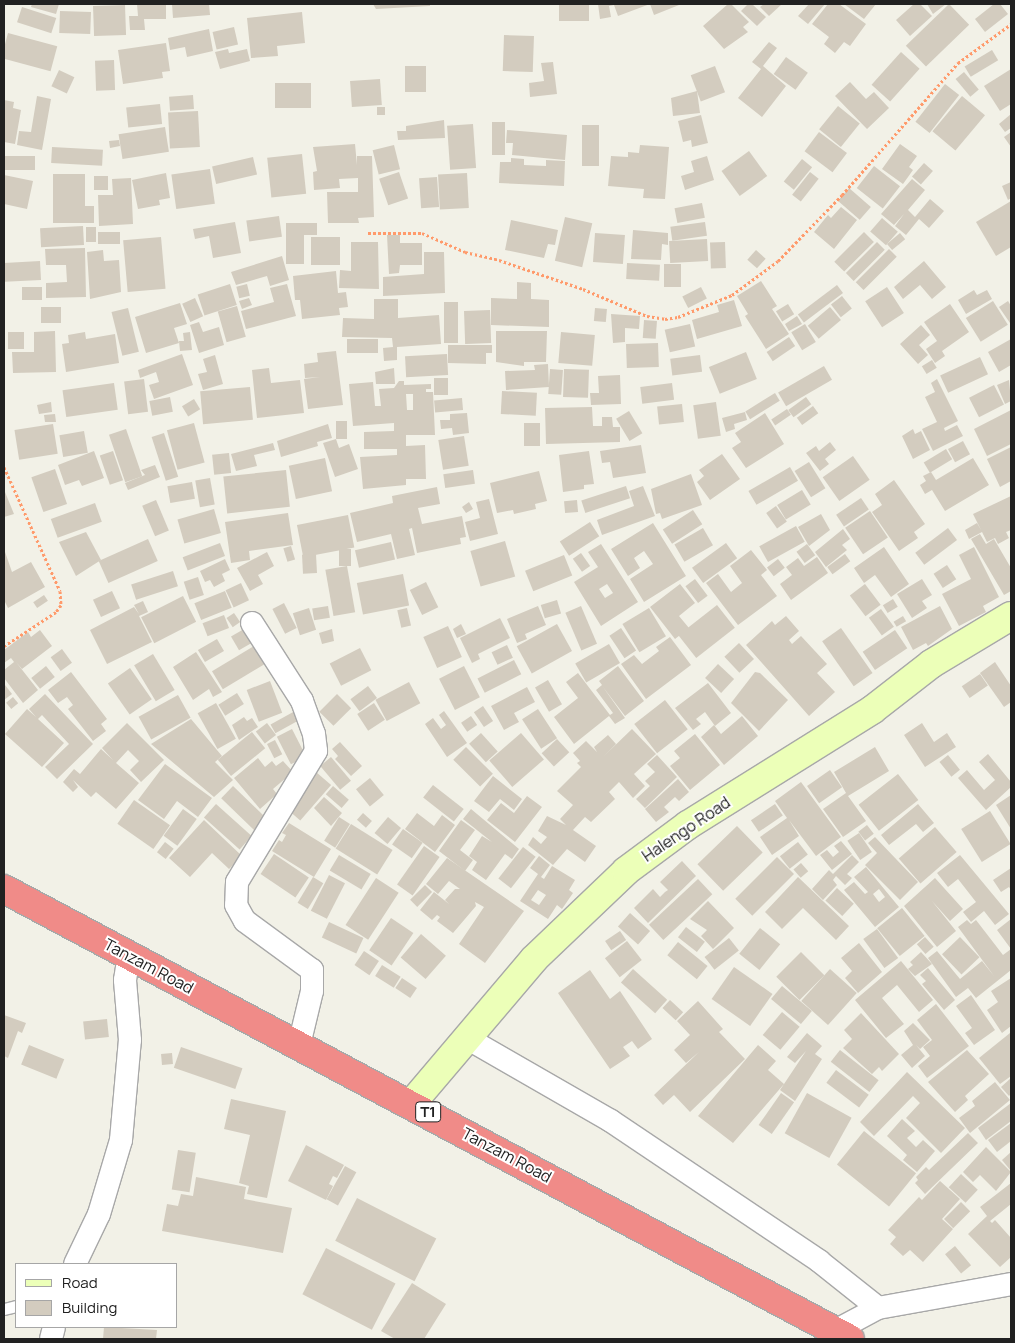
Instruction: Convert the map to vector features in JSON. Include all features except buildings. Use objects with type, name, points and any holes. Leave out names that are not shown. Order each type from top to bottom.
[{"type":"highway","name":"Tanzam Road","points":[[4,889],[412,1104],[843,1335]]},
{"type":"street","name":"Halengo Road","points":[[412,1104],[466,1037],[534,959],[626,871],[688,825],[872,710],[931,664],[1011,616]]},
{"type":"street","points":[[252,623],[302,701],[314,734],[316,752],[238,882],[236,905],[245,921],[312,970],[312,991],[299,1045]]},
{"type":"street","points":[[75,1263],[99,1214],[121,1140],[130,1040],[125,980],[129,956]]},
{"type":"street","points":[[466,1037],[619,1126],[819,1261],[878,1308]]},
{"type":"street","points":[[843,1335],[878,1308],[1011,1284]]},
{"type":"path","points":[[368,233],[422,233],[465,252],[574,286],[647,316],[666,320],[678,317],[732,295],[778,261],[842,195],[958,63],[1011,24]]},
{"type":"path","points":[[4,467],[60,591],[61,605],[56,612],[4,646]]}]
